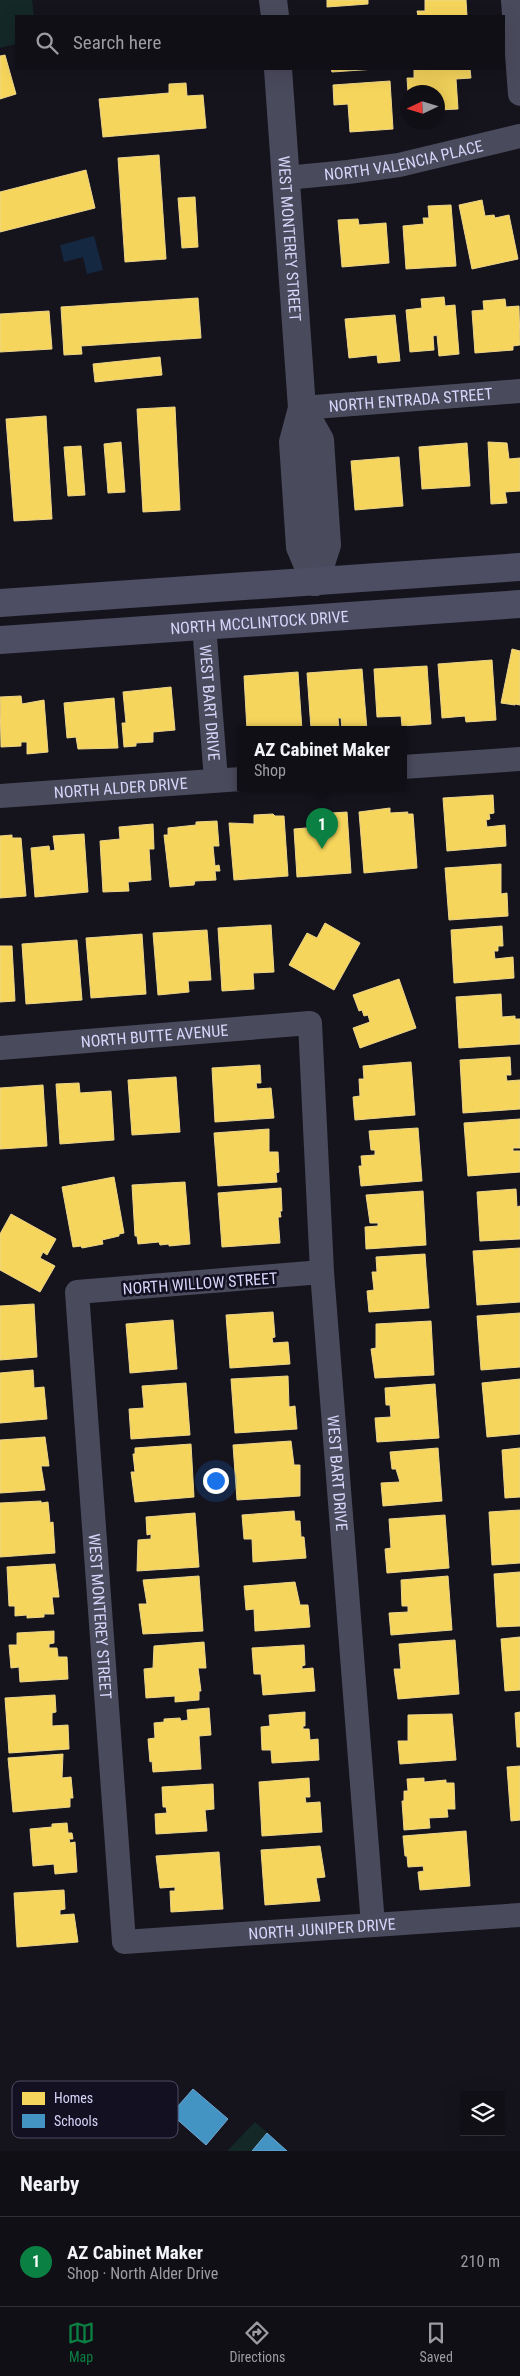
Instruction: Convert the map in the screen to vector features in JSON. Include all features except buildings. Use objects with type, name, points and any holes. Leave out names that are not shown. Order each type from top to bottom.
[{"type":"main road","points":[[0,603],[520,567]]},
{"type":"main road","name":"NORTH MCCLINTOCK DRIVE","points":[[0,640],[520,604]]},
{"type":"street","points":[[273,0],[274,15]]},
{"type":"street","points":[[513,0],[520,94]]},
{"type":"street","name":"WEST MONTEREY STREET","points":[[278,70],[302,408],[293,442],[300,547],[315,582]]},
{"type":"street","name":"NORTH VALENCIA PLACE","points":[[286,178],[399,165],[520,136]]},
{"type":"street","name":"NORTH ENTRADA STREET","points":[[302,408],[520,391]]},
{"type":"street","name":"WEST BART DRIVE","points":[[204,625],[216,780]]},
{"type":"street","points":[[407,767],[520,759]]},
{"type":"street","name":"NORTH ALDER DRIVE","points":[[0,796],[237,779]]},
{"type":"street","name":"WEST BART DRIVE","points":[[310,1023],[322,1272],[373,1925]]},
{"type":"street","name":"NORTH BUTTE AVENUE","points":[[0,1048],[310,1023]]},
{"type":"street","name":"NORTH WILLOW STREET","points":[[77,1292],[322,1272]]},
{"type":"street","name":"WEST MONTEREY STREET","points":[[77,1292],[124,1942]]},
{"type":"street","name":"NORTH JUNIPER DRIVE","points":[[124,1942],[520,1915]]},
{"type":"green space","points":[[0,0],[32,0],[34,15],[15,15],[15,44],[0,48]]},
{"type":"green space","points":[[255,2122],[288,2151],[227,2151]]},
{"type":"water","points":[[94,236],[103,270],[87,274],[83,257],[64,262],[60,245]]},
{"type":"place","name":"AZ Cabinet Maker","points":[[322,849]]}]
